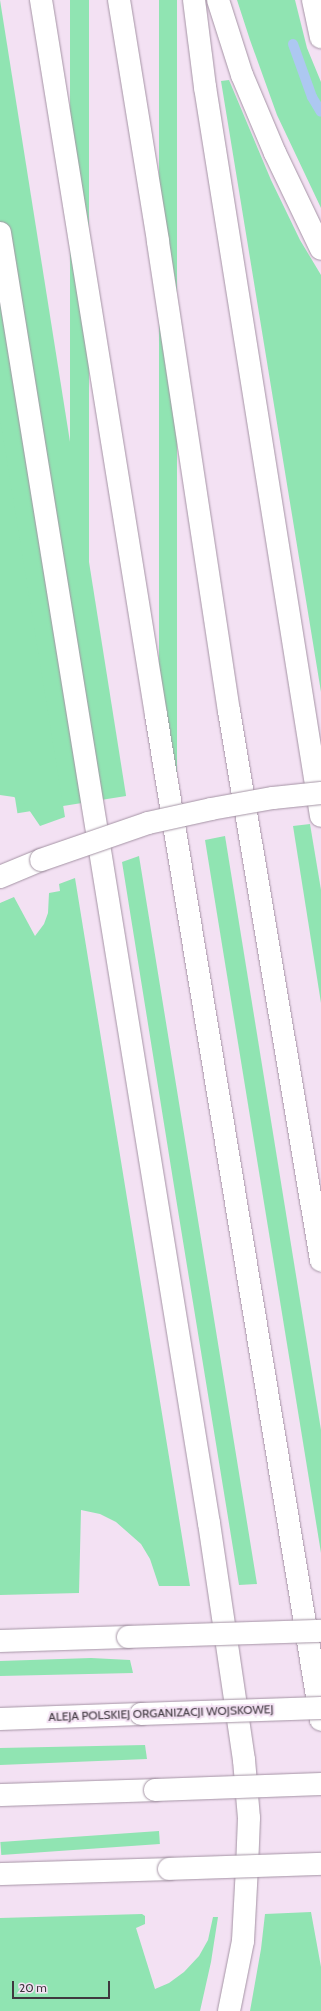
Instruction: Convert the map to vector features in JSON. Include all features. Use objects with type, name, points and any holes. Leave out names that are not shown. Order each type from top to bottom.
[{"type":"main road","points":[[41,0],[152,692],[321,1720]]},
{"type":"main road","points":[[119,0],[158,242],[229,711],[321,1260]]},
{"type":"main road","points":[[194,0],[205,87],[321,816]]},
{"type":"main road","points":[[218,0],[242,75],[275,153],[321,249]]},
{"type":"main road","points":[[313,0],[321,37]]},
{"type":"main road","points":[[0,233],[209,1523],[244,1760],[248,1818],[243,1941],[229,2011]]},
{"type":"main road","points":[[0,877],[41,860],[162,820],[265,799],[321,793]]},
{"type":"main road","points":[[0,1641],[321,1631]]},
{"type":"main road","name":"ALEJA POLSKIEJ ORGANIZACJI WOJSKOWEJ","points":[[0,1718],[321,1708]]},
{"type":"main road","points":[[0,1795],[321,1784]]},
{"type":"main road","points":[[0,1874],[321,1864]]},
{"type":"green space","points":[[0,0],[126,796],[17,813],[0,703]]},
{"type":"green space","points":[[70,0],[89,0],[89,791],[70,791]]},
{"type":"green space","points":[[159,0],[177,0],[177,776],[159,776]]},
{"type":"green space","points":[[237,0],[295,0],[307,48],[321,82],[321,208],[277,115]]},
{"type":"green space","points":[[229,80],[271,180],[300,240],[321,275],[321,692],[221,81]]},
{"type":"green space","points":[[0,418],[65,817],[40,826],[25,804],[14,797],[0,795]]},
{"type":"green space","points":[[310,824],[321,890],[321,1003],[293,826]]},
{"type":"green space","points":[[225,836],[321,1430],[321,1553],[205,840]]},
{"type":"green space","points":[[139,856],[257,1584],[239,1585],[174,1186],[122,862]]},
{"type":"green space","points":[[75,878],[190,1586],[159,1586],[150,1559],[141,1544],[116,1522],[100,1514],[81,1510],[79,1593],[0,1595],[0,903],[14,897],[35,936],[44,924],[48,913],[49,893],[60,891],[59,884]]},
{"type":"green space","points":[[91,1658],[130,1660],[133,1673],[0,1676],[0,1661]]},
{"type":"green space","points":[[145,1745],[147,1759],[0,1765],[0,1748]]},
{"type":"green space","points":[[159,1831],[160,1844],[1,1855],[0,1842]]},
{"type":"green space","points":[[311,1912],[321,1967],[321,2011],[250,2011],[261,1949],[265,1914]]},
{"type":"green space","points":[[142,1914],[145,1916],[145,1924],[136,1928],[155,1989],[169,1983],[184,1972],[199,1956],[208,1940],[213,1917],[218,1917],[211,1962],[200,2011],[0,2011],[0,1918]]},
{"type":"waterway","points":[[293,44],[312,97],[321,112]]}]
